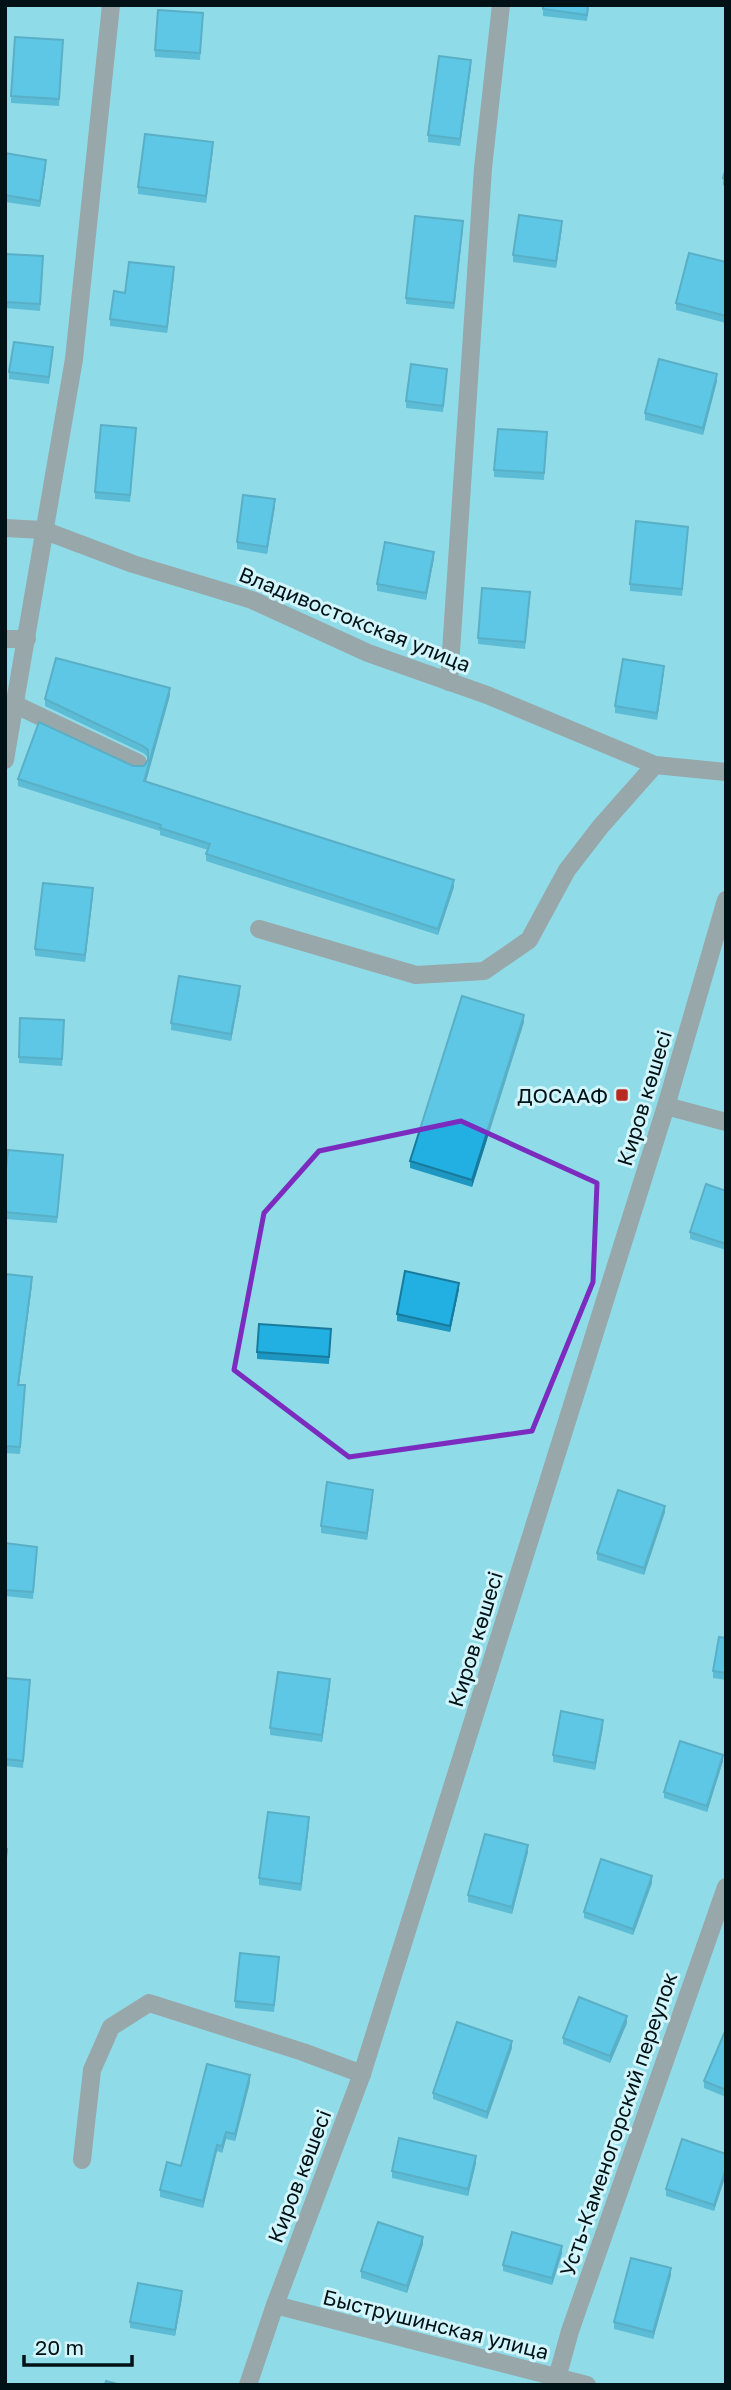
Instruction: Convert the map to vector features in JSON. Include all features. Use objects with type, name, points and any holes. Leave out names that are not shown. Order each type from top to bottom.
[{"type":"street","points":[[5,760],[74,359],[111,5]]},
{"type":"street","points":[[449,682],[483,168],[501,5]]},
{"type":"street","name":"Владивостокская улица","points":[[5,528],[43,530],[133,565],[252,600],[368,653],[449,682],[655,765],[726,772]]},
{"type":"street","points":[[5,639],[27,639]]},
{"type":"street","points":[[16,705],[138,763]]},
{"type":"street","points":[[259,929],[416,975],[484,971],[529,940],[567,870],[601,826],[655,765]]},
{"type":"street","name":"Киров көшесі","points":[[248,2385],[275,2305],[362,2074],[666,1107],[726,900]]},
{"type":"street","points":[[666,1107],[726,1122]]},
{"type":"street","name":"Усть-Каменогорский переулок","points":[[557,2378],[570,2331],[726,1886]]},
{"type":"street","points":[[82,2160],[92,2070],[111,2027],[149,2003],[303,2052],[362,2074]]},
{"type":"street","name":"Быструшинская улица","points":[[275,2305],[587,2385]]},
{"type":"highlighted area","points":[[461,1121],[597,1183],[593,1282],[532,1431],[349,1457],[234,1370],[264,1213],[319,1151]]},
{"type":"building","points":[[543,5],[588,5],[587,15],[543,9]]},
{"type":"building","points":[[158,10],[203,13],[200,53],[155,50]]},
{"type":"building","points":[[15,37],[63,40],[59,99],[11,96]]},
{"type":"building","points":[[439,56],[471,60],[460,139],[428,135]]},
{"type":"building","points":[[145,134],[213,142],[206,196],[138,187]]},
{"type":"building","points":[[5,153],[46,160],[40,201],[5,195]]},
{"type":"building","points":[[519,215],[562,221],[556,261],[513,255]]},
{"type":"building","points":[[415,216],[463,221],[454,303],[406,298]]},
{"type":"building","points":[[689,253],[726,262],[726,316],[676,303]]},
{"type":"building","points":[[5,254],[43,256],[40,304],[5,302]]},
{"type":"building","points":[[129,262],[174,267],[167,327],[110,319],[114,291],[125,293]]},
{"type":"building","points":[[14,342],[53,347],[49,377],[9,372]]},
{"type":"building","points":[[659,359],[717,374],[703,428],[645,413]]},
{"type":"building","points":[[411,364],[447,369],[443,406],[406,401]]},
{"type":"building","points":[[101,425],[136,428],[130,495],[95,492]]},
{"type":"building","points":[[498,429],[547,432],[544,473],[494,470]]},
{"type":"building","points":[[243,495],[275,499],[267,547],[237,542]]},
{"type":"building","points":[[636,521],[688,527],[682,589],[630,584]]},
{"type":"building","points":[[385,542],[434,552],[426,593],[377,584]]},
{"type":"building","points":[[482,588],[530,592],[525,642],[478,638]]},
{"type":"building","points":[[56,658],[170,688],[144,781],[454,880],[438,929],[206,854],[210,844],[160,828],[161,825],[18,779],[39,722],[133,766],[144,766],[148,760],[148,750],[143,746],[45,699]]},
{"type":"building","points":[[623,659],[664,666],[657,713],[615,706]]},
{"type":"building","points":[[43,883],[93,888],[85,955],[35,949]]},
{"type":"building","points":[[179,976],[240,986],[231,1034],[171,1023]]},
{"type":"building","points":[[462,996],[524,1015],[472,1180],[410,1161]]},
{"type":"building","points":[[20,1018],[64,1020],[62,1059],[19,1057]]},
{"type":"building","points":[[8,1150],[63,1155],[57,1217],[5,1212]]},
{"type":"building","points":[[706,1184],[726,1191],[726,1244],[690,1232]]},
{"type":"building","points":[[405,1271],[459,1283],[450,1326],[397,1314]]},
{"type":"building","points":[[5,1274],[32,1277],[18,1385],[25,1385],[20,1447],[5,1446]]},
{"type":"building","points":[[259,1324],[331,1329],[329,1357],[257,1352]]},
{"type":"building","points":[[327,1482],[373,1490],[367,1533],[321,1526]]},
{"type":"building","points":[[618,1490],[665,1506],[644,1568],[597,1553]]},
{"type":"building","points":[[5,1543],[37,1547],[33,1592],[5,1590]]},
{"type":"building","points":[[719,1637],[726,1638],[726,1673],[713,1671]]},
{"type":"building","points":[[278,1672],[330,1679],[322,1735],[270,1728]]},
{"type":"building","points":[[5,1678],[30,1680],[23,1761],[5,1759]]},
{"type":"building","points":[[561,1711],[603,1720],[595,1763],[553,1755]]},
{"type":"building","points":[[680,1741],[723,1755],[707,1806],[664,1792]]},
{"type":"building","points":[[268,1812],[309,1817],[301,1884],[259,1878]]},
{"type":"building","points":[[485,1834],[528,1845],[512,1907],[468,1895]]},
{"type":"building","points":[[601,1859],[652,1876],[633,1929],[584,1912]]},
{"type":"building","points":[[240,1953],[279,1957],[274,2005],[235,2001]]},
{"type":"building","points":[[579,1997],[627,2016],[610,2056],[563,2038]]},
{"type":"building","points":[[457,2022],[512,2041],[487,2112],[433,2093]]},
{"type":"building","points":[[726,2029],[726,2090],[704,2081]]},
{"type":"building","points":[[207,2064],[250,2075],[235,2134],[226,2132],[222,2146],[217,2145],[203,2201],[160,2190],[167,2162],[181,2166]]},
{"type":"building","points":[[399,2138],[476,2156],[468,2189],[392,2171]]},
{"type":"building","points":[[682,2139],[726,2154],[726,2168],[714,2205],[666,2189]]},
{"type":"building","points":[[378,2222],[423,2237],[407,2286],[361,2271]]},
{"type":"building","points":[[512,2232],[562,2246],[552,2278],[503,2265]]},
{"type":"building","points":[[631,2258],[671,2268],[653,2332],[614,2322]]},
{"type":"building","points":[[138,2283],[182,2291],[175,2330],[130,2322]]},
{"type":"building","points":[[106,2381],[121,2385],[105,2385]]},
{"type":"place","name":"ДОСААФ","points":[[622,1095]]}]
